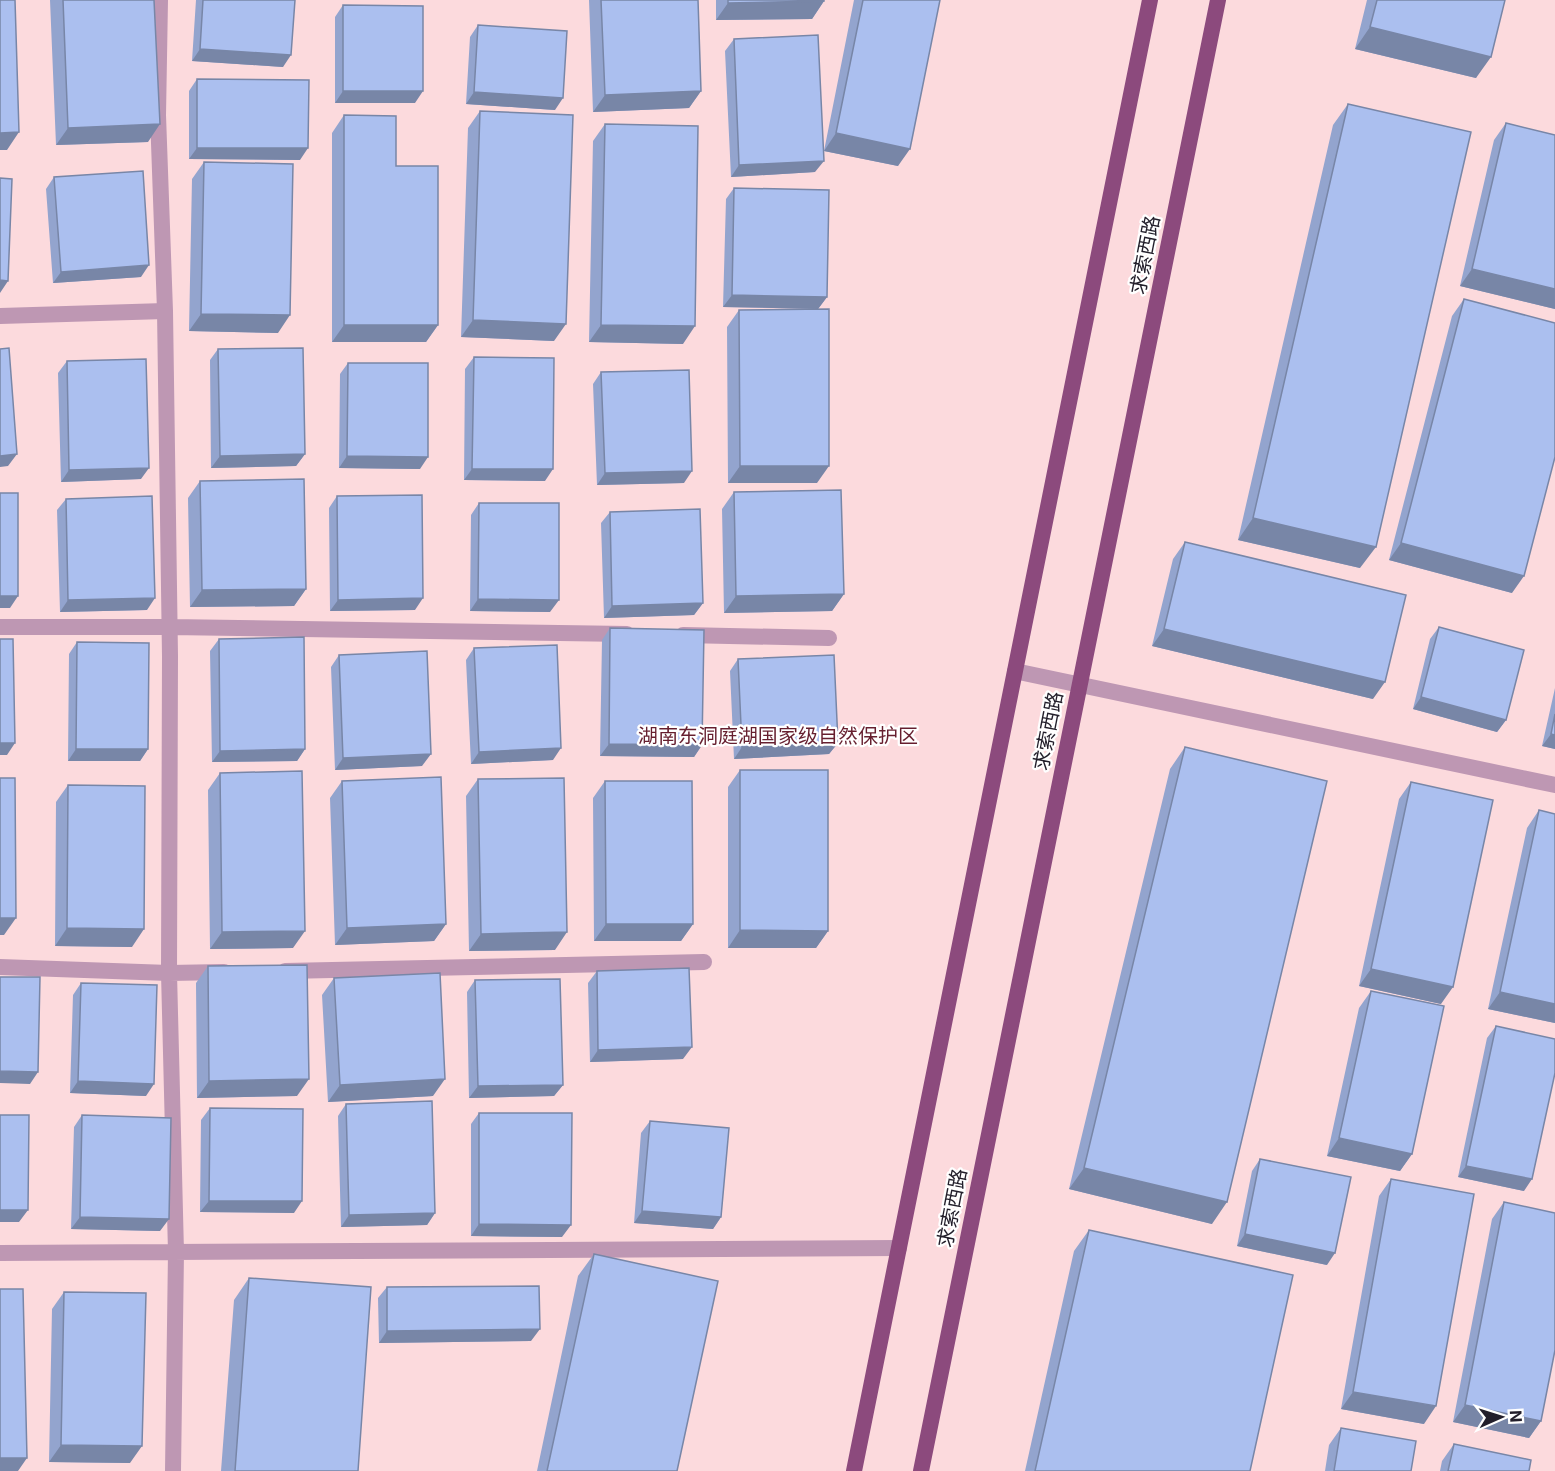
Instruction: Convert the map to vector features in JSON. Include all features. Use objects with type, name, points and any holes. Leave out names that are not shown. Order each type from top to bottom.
[{"type":"main road","points":[[854,1471],[1150,0]]},
{"type":"main road","name":"求索西路","points":[[921,1471],[1218,0]]},
{"type":"street","points":[[160,0],[158,115],[165,311],[170,627],[169,973],[176,1252],[173,1471]]},
{"type":"street","points":[[0,316],[165,311]]},
{"type":"street","points":[[0,627],[170,627],[637,635]]},
{"type":"street","points":[[661,635],[829,638]]},
{"type":"street","points":[[1015,671],[1555,785]]},
{"type":"street","points":[[264,971],[704,962]]},
{"type":"street","points":[[0,967],[169,973],[240,972]]},
{"type":"street","points":[[0,1253],[898,1248]]},
{"type":"green space","name":"湖南东洞庭湖国家级自然保护区","points":[[0,0],[1555,0],[1555,1471],[0,1471]]},
{"type":"building","points":[[0,0],[15,0],[19,132],[0,133]]},
{"type":"building","points":[[63,0],[154,0],[160,124],[68,128]]},
{"type":"building","points":[[203,0],[295,0],[291,55],[200,49]]},
{"type":"building","points":[[601,0],[698,0],[701,91],[605,95]]},
{"type":"building","points":[[728,0],[824,0],[824,1],[728,3]]},
{"type":"building","points":[[863,0],[940,0],[910,149],[836,133]]},
{"type":"building","points":[[1377,0],[1505,0],[1491,57],[1370,27]]},
{"type":"building","points":[[343,5],[423,6],[423,91],[343,91]]},
{"type":"building","points":[[478,25],[567,31],[563,98],[474,92]]},
{"type":"building","points":[[818,35],[824,161],[739,165],[734,39]]},
{"type":"building","points":[[197,79],[309,80],[308,148],[197,148]]},
{"type":"building","points":[[1348,104],[1471,132],[1376,547],[1253,518]]},
{"type":"building","points":[[480,111],[573,115],[566,324],[473,320]]},
{"type":"building","points":[[344,115],[396,116],[396,166],[438,166],[438,325],[344,325]]},
{"type":"building","points":[[1506,123],[1555,135],[1555,289],[1472,269]]},
{"type":"building","points":[[605,124],[698,126],[695,326],[601,325]]},
{"type":"building","points":[[204,162],[293,164],[290,315],[201,314]]},
{"type":"building","points":[[143,171],[149,265],[61,272],[54,177]]},
{"type":"building","points":[[0,178],[12,179],[8,281],[0,280]]},
{"type":"building","points":[[734,188],[829,190],[827,297],[732,295]]},
{"type":"building","points":[[1464,299],[1555,323],[1555,457],[1524,576],[1401,543]]},
{"type":"building","points":[[829,309],[829,466],[740,466],[739,310]]},
{"type":"building","points":[[9,348],[17,454],[0,456],[0,349]]},
{"type":"building","points":[[303,348],[305,454],[220,456],[218,349]]},
{"type":"building","points":[[474,357],[554,358],[553,469],[472,469]]},
{"type":"building","points":[[146,359],[149,468],[69,470],[67,361]]},
{"type":"building","points":[[348,363],[428,363],[428,457],[347,456]]},
{"type":"building","points":[[689,370],[692,471],[605,473],[601,372]]},
{"type":"building","points":[[304,479],[306,589],[202,590],[200,481]]},
{"type":"building","points":[[841,490],[844,594],[736,596],[734,492]]},
{"type":"building","points":[[0,493],[18,493],[18,596],[0,596]]},
{"type":"building","points":[[422,495],[423,598],[338,600],[337,496]]},
{"type":"building","points":[[152,496],[155,598],[68,600],[66,499]]},
{"type":"building","points":[[479,503],[559,503],[559,600],[478,599]]},
{"type":"building","points":[[700,509],[703,603],[612,606],[610,512]]},
{"type":"building","points":[[1185,542],[1406,595],[1385,682],[1164,629]]},
{"type":"building","points":[[1439,627],[1524,650],[1506,720],[1421,697]]},
{"type":"building","points":[[610,628],[704,630],[702,745],[609,744]]},
{"type":"building","points":[[304,637],[305,749],[220,751],[219,639]]},
{"type":"building","points":[[0,639],[13,639],[15,743],[0,743]]},
{"type":"building","points":[[77,642],[149,643],[148,749],[76,749]]},
{"type":"building","points":[[557,645],[561,748],[479,752],[474,648]]},
{"type":"building","points":[[427,651],[431,754],[343,758],[339,655]]},
{"type":"building","points":[[834,655],[838,743],[742,747],[738,659]]},
{"type":"building","points":[[1555,714],[1555,735],[1551,734]]},
{"type":"building","points":[[1185,747],[1327,781],[1227,1202],[1084,1168]]},
{"type":"building","points":[[740,770],[828,770],[828,931],[740,930]]},
{"type":"building","points":[[302,771],[305,931],[222,932],[220,773]]},
{"type":"building","points":[[441,777],[446,924],[347,928],[342,781]]},
{"type":"building","points":[[0,778],[15,778],[16,918],[0,918]]},
{"type":"building","points":[[564,778],[567,932],[481,934],[478,779]]},
{"type":"building","points":[[605,781],[692,781],[693,924],[606,924]]},
{"type":"building","points":[[1411,782],[1493,800],[1453,987],[1371,969]]},
{"type":"building","points":[[68,785],[145,786],[144,929],[67,928]]},
{"type":"building","points":[[1539,810],[1555,814],[1555,1004],[1500,992]]},
{"type":"building","points":[[307,965],[309,1079],[209,1081],[208,966]]},
{"type":"building","points":[[689,968],[692,1047],[598,1050],[597,971]]},
{"type":"building","points":[[440,973],[445,1079],[340,1085],[334,978]]},
{"type":"building","points":[[0,977],[40,977],[38,1072],[0,1071]]},
{"type":"building","points":[[560,979],[563,1085],[478,1086],[475,980]]},
{"type":"building","points":[[81,983],[157,985],[154,1084],[78,1081]]},
{"type":"building","points":[[1371,991],[1444,1006],[1412,1154],[1339,1138]]},
{"type":"building","points":[[1496,1026],[1555,1039],[1555,1073],[1532,1179],[1466,1166]]},
{"type":"building","points":[[432,1101],[435,1213],[349,1215],[346,1104]]},
{"type":"building","points":[[210,1108],[303,1109],[302,1201],[209,1201]]},
{"type":"building","points":[[479,1113],[572,1113],[571,1225],[479,1224]]},
{"type":"building","points":[[0,1115],[29,1115],[28,1210],[0,1210]]},
{"type":"building","points":[[82,1115],[171,1118],[169,1219],[80,1217]]},
{"type":"building","points":[[650,1121],[729,1128],[721,1217],[642,1211]]},
{"type":"building","points":[[1260,1159],[1351,1177],[1335,1253],[1245,1234]]},
{"type":"building","points":[[1391,1179],[1474,1194],[1436,1406],[1353,1392]]},
{"type":"building","points":[[1504,1202],[1555,1213],[1555,1350],[1541,1421],[1465,1405]]},
{"type":"building","points":[[1089,1230],[1293,1275],[1250,1471],[1035,1471]]},
{"type":"building","points":[[594,1254],[718,1281],[677,1471],[547,1471]]},
{"type":"building","points":[[249,1278],[371,1287],[358,1471],[235,1471]]},
{"type":"building","points":[[539,1286],[540,1329],[387,1331],[387,1287]]},
{"type":"building","points":[[0,1289],[23,1289],[27,1458],[0,1458]]},
{"type":"building","points":[[64,1292],[146,1293],[142,1446],[61,1445]]},
{"type":"building","points":[[1341,1428],[1416,1441],[1411,1471],[1334,1471]]},
{"type":"building","points":[[1454,1444],[1531,1460],[1529,1471],[1448,1471]]}]
